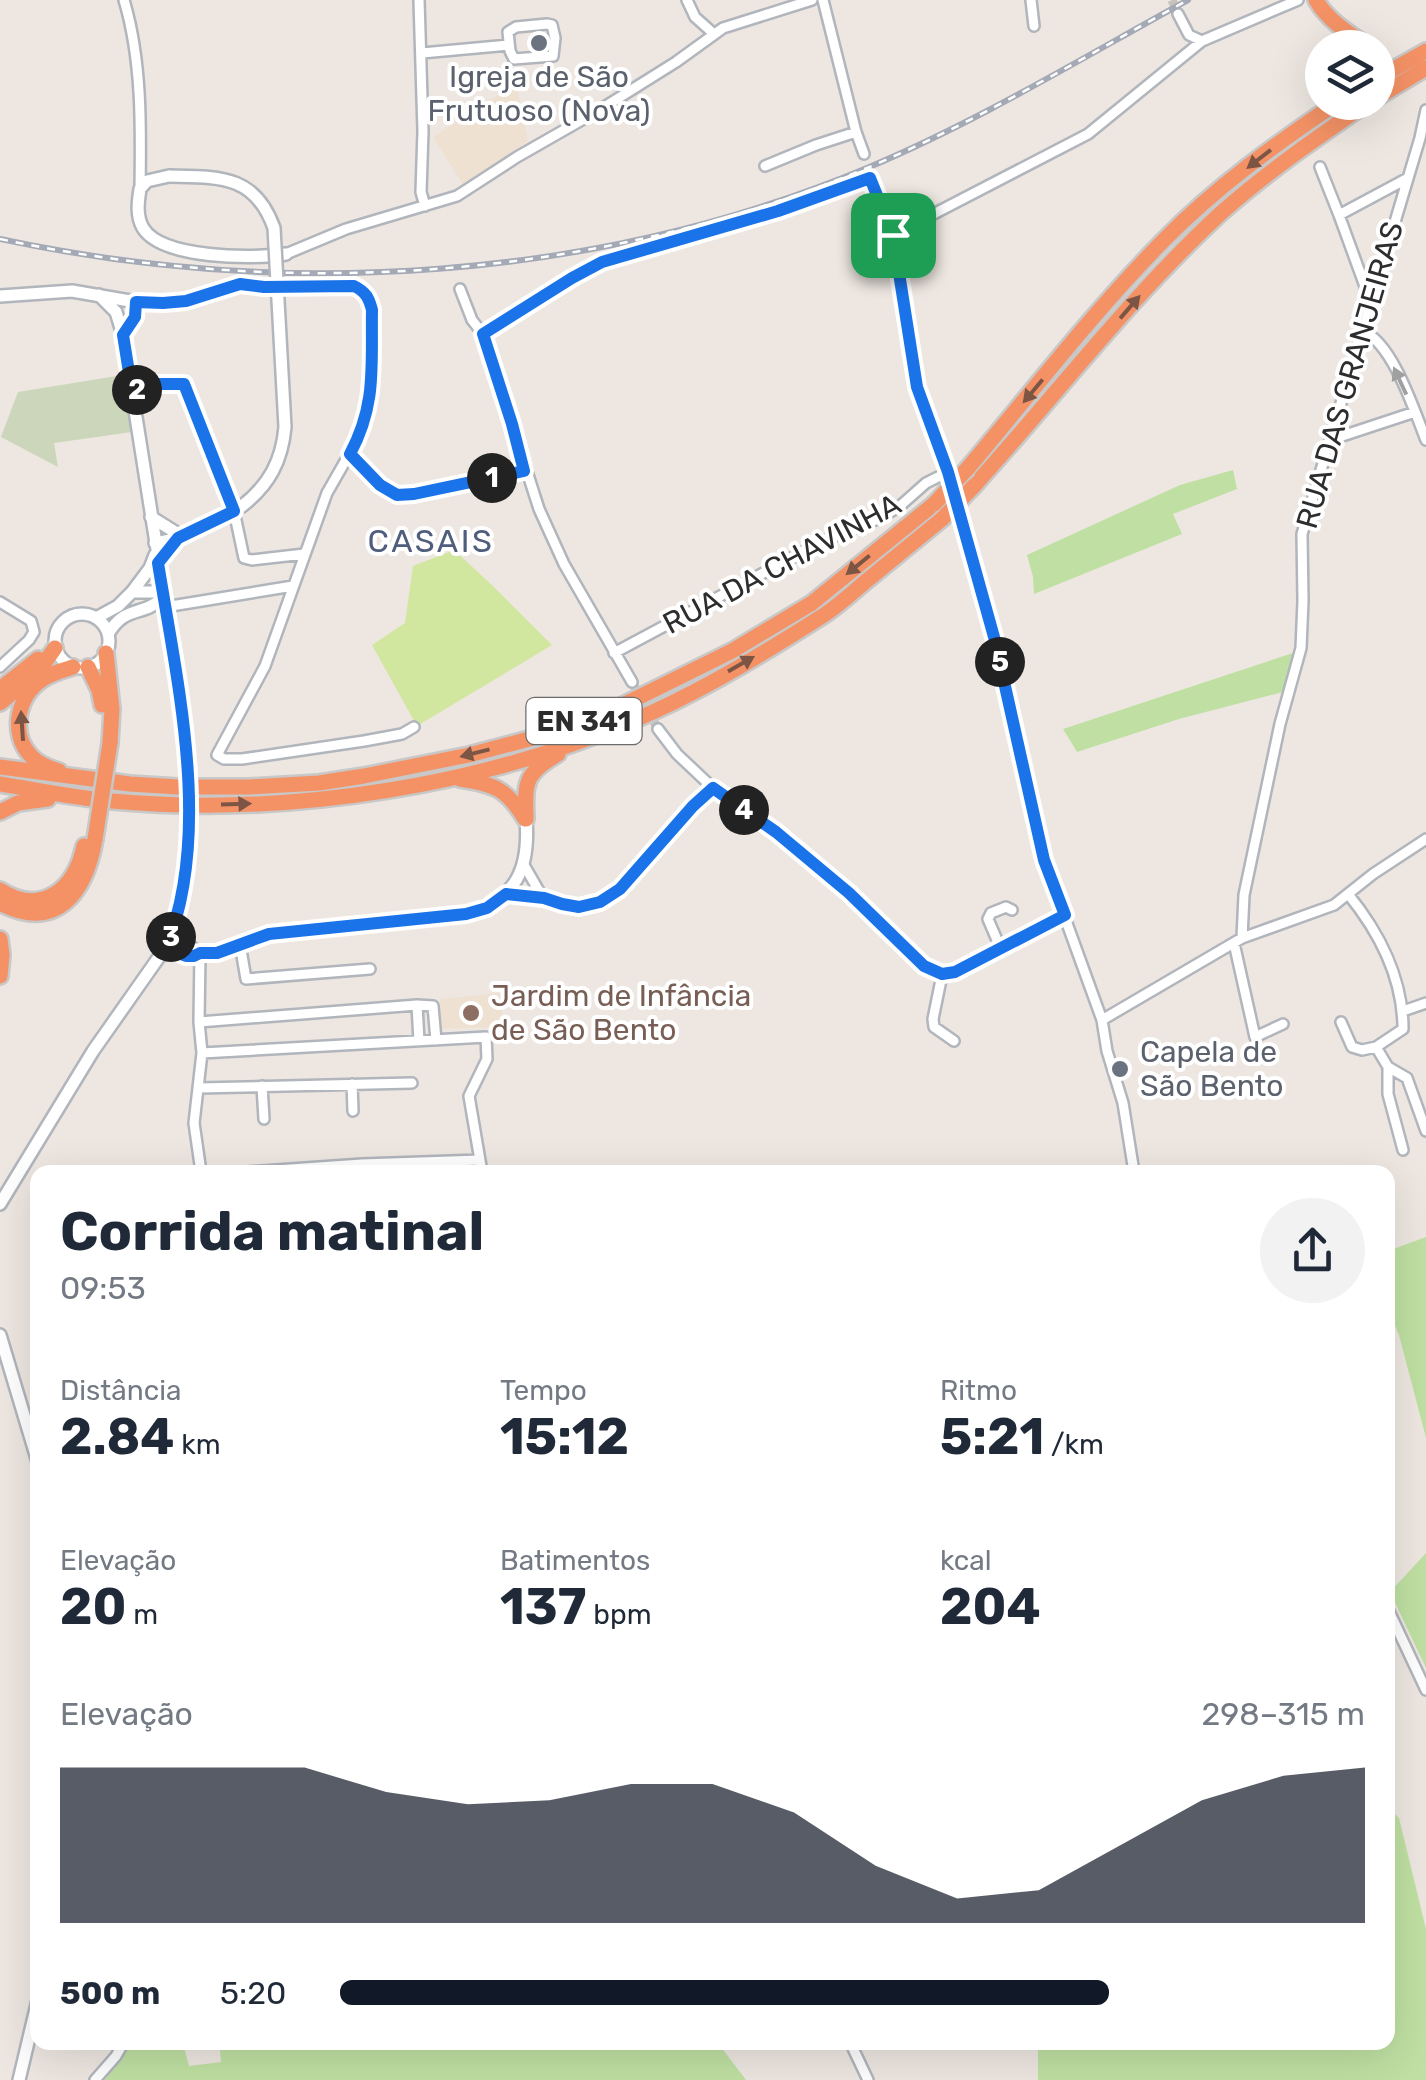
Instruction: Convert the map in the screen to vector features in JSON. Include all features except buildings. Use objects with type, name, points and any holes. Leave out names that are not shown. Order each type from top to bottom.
[{"type":"highway","points":[[1316,0],[1343,30]]},
{"type":"highway","points":[[1395,69],[1426,52]]},
{"type":"highway","points":[[1395,57],[1407,62]]},
{"type":"highway","points":[[1395,87],[1426,68]]},
{"type":"highway","name":"EN 341","points":[[0,767],[178,787],[249,788],[319,783],[453,759],[558,730],[648,694],[732,651],[812,603],[934,504],[1165,239],[1237,175],[1311,120]]},
{"type":"highway","name":"EN 341","points":[[0,784],[80,798],[181,805],[288,802],[451,778],[515,762],[655,710],[740,666],[828,612],[942,520],[1180,253],[1224,210],[1343,120]]},
{"type":"highway","points":[[0,689],[55,645]]},
{"type":"highway","points":[[0,704],[38,672],[55,645]]},
{"type":"highway","points":[[0,903],[27,913],[55,908],[80,888],[87,872],[112,708],[106,653]]},
{"type":"highway","points":[[82,779],[32,757],[20,736],[21,706],[34,686],[55,672],[80,667],[101,698],[105,743]]},
{"type":"highway","points":[[526,820],[525,786],[531,773],[577,742]]},
{"type":"highway","points":[[451,778],[502,789],[526,820]]},
{"type":"highway","points":[[0,812],[18,803],[80,798]]},
{"type":"highway","points":[[0,890],[16,900],[32,901],[60,892],[70,882],[90,838]]},
{"type":"highway","points":[[0,938],[0,976]]},
{"type":"street","points":[[124,0],[135,44],[139,219],[145,231],[164,245],[224,257],[286,254],[346,229],[456,196],[616,100],[723,28],[812,0]]},
{"type":"street","points":[[419,0],[420,192],[426,206]]},
{"type":"street","points":[[687,0],[695,18],[714,34]]},
{"type":"street","points":[[822,0],[864,154]]},
{"type":"street","points":[[1031,0],[1034,26]]},
{"type":"street","points":[[893,235],[1088,134],[1202,41],[1294,1]]},
{"type":"street","points":[[1178,14],[1189,35],[1202,41]]},
{"type":"street","points":[[552,25],[556,38],[553,56],[517,60],[509,45],[508,32],[512,29],[552,25]]},
{"type":"street","points":[[422,53],[509,45]]},
{"type":"street","name":"RUA DAS GRANJEIRAS","points":[[1283,1024],[1254,1037],[1238,941],[1244,896],[1280,724],[1301,648],[1302,534],[1426,110]]},
{"type":"street","points":[[765,166],[856,132]]},
{"type":"street","points":[[1320,167],[1371,302]]},
{"type":"street","points":[[96,618],[118,606],[132,592],[150,568],[156,548],[238,508],[264,487],[284,444],[274,228],[262,202],[226,178],[168,176],[147,181],[140,190]]},
{"type":"street","points":[[483,334],[602,262],[778,211],[870,178],[893,235],[917,387],[948,472],[994,637],[1044,860],[1102,1020],[1123,1102],[1133,1165]]},
{"type":"street","points":[[1338,215],[1408,178]]},
{"type":"street","points":[[0,296],[60,291],[163,303],[186,301],[240,284],[354,286],[363,290],[372,310],[371,391],[363,430],[326,493],[265,666],[218,756],[242,759],[364,741],[402,734],[414,727]]},
{"type":"street","points":[[460,290],[472,320],[483,334],[538,509],[564,564],[632,682]]},
{"type":"street","points":[[0,1204],[93,1051],[169,941],[186,865],[190,804],[178,682],[122,330],[113,307],[100,295]]},
{"type":"street","points":[[122,330],[135,317],[133,301]]},
{"type":"street","points":[[1363,330],[1387,351],[1426,440]]},
{"type":"street","points":[[132,391],[152,384],[184,384],[238,508],[244,558],[304,554]]},
{"type":"street","points":[[1330,440],[1415,412]]},
{"type":"street","points":[[350,454],[367,474],[397,495],[524,471]]},
{"type":"street","name":"RUA DA CHAVINHA","points":[[614,652],[822,541],[880,518],[926,483],[948,472]]},
{"type":"street","points":[[152,517],[176,535]]},
{"type":"street","points":[[156,548],[176,535]]},
{"type":"street","points":[[140,612],[164,602],[293,586]]},
{"type":"street","points":[[132,592],[155,592],[164,602]]},
{"type":"street","points":[[0,602],[30,621],[34,632],[0,667]]},
{"type":"street","points":[[108,634],[96,618],[72,616],[59,626],[55,645],[59,656],[80,667],[102,660],[108,634],[121,616],[133,611],[162,625],[170,635]]},
{"type":"street","points":[[658,729],[677,754],[713,788],[776,832],[849,893],[924,966],[942,974],[955,972],[1065,915]]},
{"type":"street","points":[[506,894],[579,907],[600,902],[620,889],[713,788]]},
{"type":"street","points":[[169,941],[186,956],[217,953],[269,934],[466,914],[487,908],[506,894],[520,875],[528,842],[526,820]]},
{"type":"street","points":[[1102,1020],[1238,941],[1334,905],[1426,839]]},
{"type":"street","points":[[524,865],[544,898]]},
{"type":"street","points":[[525,896],[532,892],[533,882]]},
{"type":"street","points":[[1340,1022],[1352,1048],[1362,1050],[1376,1047],[1403,1029],[1403,1011],[1393,972],[1365,915],[1348,894]]},
{"type":"street","points":[[1000,947],[988,919],[991,913],[1006,907],[1012,910]]},
{"type":"street","points":[[240,944],[246,980],[370,968]]},
{"type":"street","points":[[200,953],[202,1053],[194,1124],[203,1165]]},
{"type":"street","points":[[942,974],[932,1019],[934,1027],[954,1041]]},
{"type":"street","points":[[1403,1011],[1426,1003]]},
{"type":"street","points":[[417,1006],[418,1041]]},
{"type":"street","points":[[199,1022],[433,1006],[436,1040]]},
{"type":"street","points":[[202,1053],[486,1037],[487,1059],[469,1096],[481,1165]]},
{"type":"street","points":[[1376,1047],[1388,1068],[1388,1094],[1404,1150]]},
{"type":"street","points":[[1388,1068],[1407,1078],[1426,1131]]},
{"type":"street","points":[[352,1084],[353,1111]]},
{"type":"street","points":[[199,1088],[412,1084]]},
{"type":"street","points":[[262,1086],[264,1119]]},
{"type":"street","points":[[348,1165],[480,1160]]},
{"type":"street","points":[[0,1335],[30,1435]]},
{"type":"street","points":[[1395,1625],[1426,1690]]},
{"type":"street","points":[[19,2080],[30,2034]]},
{"type":"street","points":[[95,2080],[119,2050]]},
{"type":"street","points":[[854,2050],[868,2080]]},
{"type":"shaded area","points":[[516,84],[528,141],[463,185],[433,137]]},
{"type":"shaded area","name":"Jardim de Infância de São Bento","points":[[501,993],[502,1027],[442,1029],[440,999]]},
{"type":"green space","points":[[123,375],[132,432],[54,443],[58,467],[1,437],[18,392]]},
{"type":"green space","points":[[1233,470],[1237,489],[1173,514],[1182,534],[1034,594],[1027,555],[1180,485]]},
{"type":"green space","points":[[454,550],[552,645],[417,726],[372,645],[405,623],[413,566]]},
{"type":"green space","points":[[1293,653],[1283,692],[1179,719],[1077,752],[1063,729]]},
{"type":"green space","points":[[1426,1237],[1426,1438],[1395,1326],[1395,1248]]},
{"type":"green space","points":[[1426,1553],[1426,1668],[1395,1603],[1395,1587]]},
{"type":"green space","points":[[1395,1814],[1399,1818],[1426,1929],[1426,2080],[1038,2080],[1038,2050],[1395,2050]]},
{"type":"green space","points":[[126,2050],[185,2050],[189,2066],[221,2062],[220,2050],[723,2050],[746,2080],[105,2080]]},
{"type":"tunnel","points":[[1172,0],[1178,14]]},
{"type":"tunnel","points":[[632,682],[658,729]]},
{"type":"railway","points":[[0,239],[108,258],[218,270],[329,273],[439,269],[549,256],[657,235],[763,206],[909,150],[1188,0]]},
{"type":"place","name":"Igreja de São Frutuoso (Nova)","points":[[539,43]]},
{"type":"place","name":"Jardim de Infância de São Bento","points":[[471,1013]]},
{"type":"place","name":"Capela de São Bento","points":[[1120,1069]]},
{"type":"district","name":"CASAIS","points":[[431,541]]},
{"type":"route","points":[[870,178],[893,235],[917,387],[948,472],[994,637],[1044,860],[1065,915],[955,972],[942,974],[924,966],[849,893],[776,832],[713,788],[620,889],[600,902],[579,907],[506,894],[487,908],[466,914],[269,934],[217,953],[194,956],[166,948],[186,865],[190,804],[178,682],[158,563],[178,538],[234,511],[184,384],[152,384],[132,391],[123,335],[135,317],[136,302],[186,301],[240,284],[354,286],[363,290],[372,310],[371,391],[363,430],[350,454],[380,485],[397,495],[414,494],[524,471],[483,334],[572,278],[602,262],[778,211],[870,178]]}]
